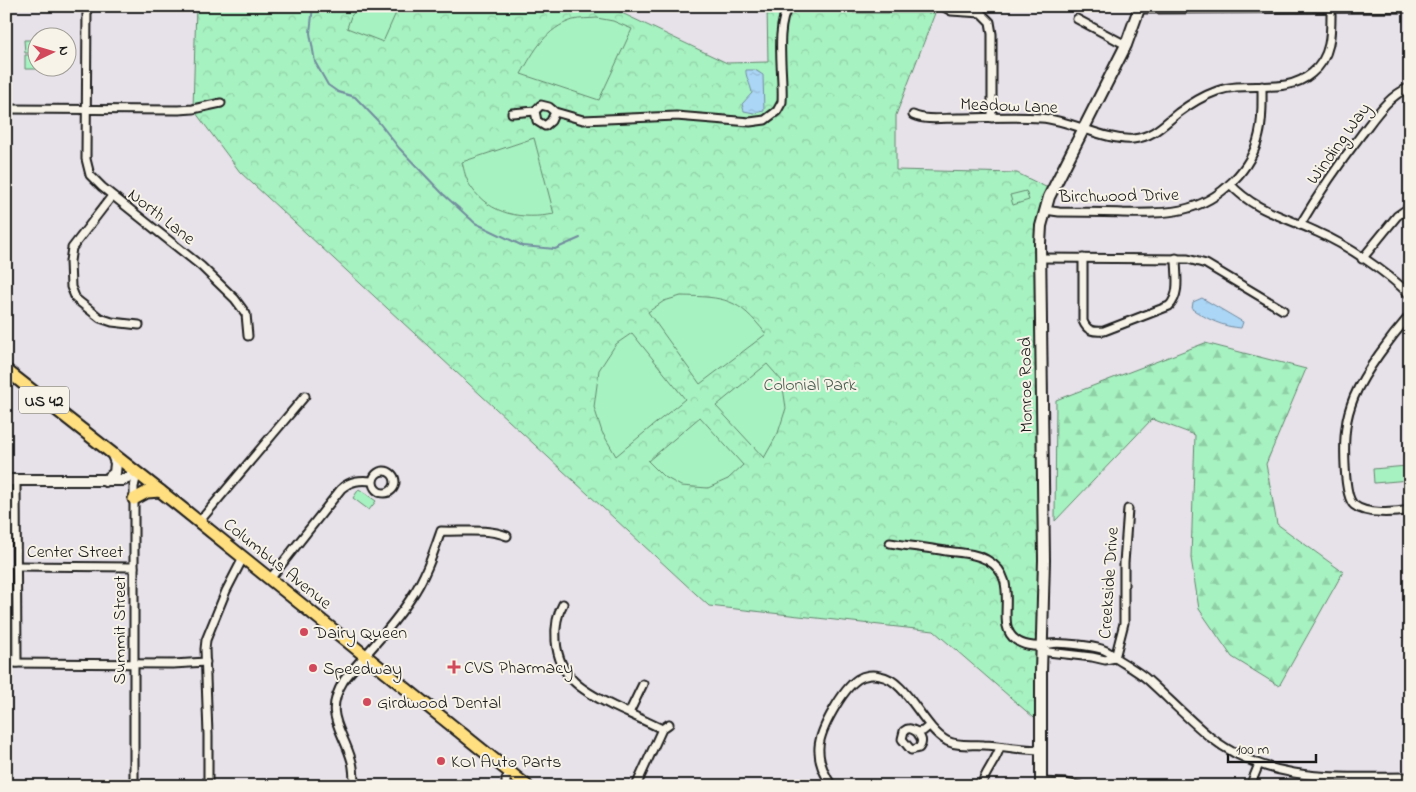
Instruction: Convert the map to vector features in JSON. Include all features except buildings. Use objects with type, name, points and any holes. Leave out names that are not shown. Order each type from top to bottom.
[{"type":"main road","name":"Columbus Avenue","points":[[6,370],[199,522],[526,786]]},
{"type":"main road","points":[[134,499],[140,494],[160,491]]},
{"type":"street","name":"North Lane","points":[[87,6],[87,168],[92,179],[201,266],[235,299],[246,314],[248,336]]},
{"type":"street","points":[[512,113],[535,111],[542,105],[549,107],[555,112],[583,120],[676,116],[750,122],[765,120],[776,112],[782,102],[781,31],[784,15],[789,6]]},
{"type":"street","points":[[942,6],[951,11],[981,13],[990,22],[992,34],[992,118]]},
{"type":"street","name":"Meadow Lane","points":[[913,114],[920,117],[938,118],[1042,118],[1070,123],[1121,139],[1143,137],[1158,130],[1192,103],[1219,90],[1234,87],[1290,84],[1306,78],[1319,67],[1330,44],[1331,7]]},
{"type":"street","points":[[1140,8],[1410,8]]},
{"type":"street","name":"Monroe Road","points":[[1041,784],[1041,646],[1044,560],[1041,226],[1056,181],[1126,45],[1140,8]]},
{"type":"street","points":[[1077,19],[1126,45]]},
{"type":"street","name":"Birchwood Drive","points":[[1045,210],[1144,213],[1179,211],[1204,203],[1230,184],[1245,166],[1257,143],[1262,121],[1262,86]]},
{"type":"street","name":"Winding Way","points":[[1300,225],[1334,170],[1388,101],[1410,87]]},
{"type":"street","points":[[6,109],[193,109],[221,103]]},
{"type":"street","points":[[535,111],[536,122],[545,126],[551,122],[555,112]]},
{"type":"street","points":[[1230,184],[1251,203],[1332,239],[1394,280],[1410,295]]},
{"type":"street","points":[[112,196],[72,248],[70,261],[71,287],[76,298],[100,318],[112,322],[139,325]]},
{"type":"street","points":[[1362,258],[1397,216],[1410,207]]},
{"type":"street","points":[[1040,258],[1188,258],[1206,264],[1283,310]]},
{"type":"street","points":[[1083,258],[1083,321],[1086,328],[1096,332],[1104,331],[1169,306],[1174,301],[1177,293],[1176,258]]},
{"type":"street","points":[[1410,315],[1370,371],[1355,396],[1347,420],[1345,442],[1349,498],[1353,504],[1364,509],[1386,513],[1410,510]]},
{"type":"street","points":[[199,522],[304,396]]},
{"type":"street","points":[[105,481],[115,473],[116,463],[113,454]]},
{"type":"street","points":[[17,664],[16,566],[11,480],[105,481],[123,480],[137,474]]},
{"type":"street","name":"Summit Street","points":[[134,786],[134,487],[137,474]]},
{"type":"street","points":[[270,579],[341,489],[357,480],[372,481]]},
{"type":"street","name":"Creekside Drive","points":[[1115,658],[1124,623],[1124,563],[1128,509]]},
{"type":"street","points":[[354,786],[352,762],[335,718],[334,701],[338,689],[412,597],[423,577],[441,531],[485,532],[507,536]]},
{"type":"street","points":[[890,543],[972,555],[988,560],[998,568],[1004,579],[1007,600],[1006,622],[1010,635],[1022,643],[1041,646],[1048,652],[1105,660],[1115,658],[1134,669],[1211,738],[1237,754],[1259,764],[1289,773],[1306,776],[1409,777],[1408,786]]},
{"type":"street","points":[[208,786],[206,640],[226,591],[243,558]]},
{"type":"street","name":"Center Street","points":[[16,566],[134,566]]},
{"type":"street","points":[[563,604],[557,618],[557,649],[562,666],[572,680],[585,692],[662,729]]},
{"type":"street","points":[[6,663],[173,664],[206,662]]},
{"type":"street","points":[[832,786],[820,760],[820,739],[829,719],[845,694],[859,678],[867,675],[879,675],[894,682],[930,726],[950,742],[1023,750],[1041,750]]},
{"type":"street","points":[[628,713],[643,684]]},
{"type":"street","points":[[636,786],[662,729],[669,724]]},
{"type":"street","points":[[917,732],[923,731],[930,726]]},
{"type":"street","points":[[982,786],[984,778],[994,763],[1000,747]]},
{"type":"street","points":[[1250,786],[1259,764]]},
{"type":"street","points":[[506,786],[506,779],[511,773]]},
{"type":"street","points":[[1041,784],[1065,783],[1080,786]]},
{"type":"green space","name":"Colonial Park","points":[[196,6],[607,6],[727,63],[768,62],[767,6],[853,6],[853,13],[935,13],[896,115],[896,170],[1017,173],[1052,190],[1045,210],[1041,724],[934,631],[709,606],[240,172],[193,109]]},
{"type":"green space","points":[[360,6],[399,6],[383,42],[347,28],[351,16]]},
{"type":"green space","points":[[597,18],[613,21],[632,29],[599,100],[521,74],[542,41],[555,29],[573,20]]},
{"type":"green space","points":[[24,40],[28,40],[28,53],[25,53]]},
{"type":"green space","points":[[25,55],[28,55],[28,69],[25,69]]},
{"type":"green space","points":[[534,138],[554,214],[542,216],[519,215],[508,213],[488,204],[469,184],[462,162]]},
{"type":"green space","points":[[1026,191],[1029,200],[1013,205],[1010,195]]},
{"type":"green space","points":[[681,296],[709,297],[730,302],[747,313],[766,334],[700,384],[648,312],[664,301]]},
{"type":"green space","points":[[632,333],[685,399],[616,456],[602,432],[594,407],[599,370],[616,344]]},
{"type":"green space","points":[[1205,343],[1306,369],[1266,464],[1277,524],[1343,572],[1279,686],[1232,657],[1199,609],[1191,558],[1195,435],[1152,419],[1055,521],[1056,400]]},
{"type":"green space","points":[[767,364],[782,381],[786,408],[778,433],[764,458],[716,406]]},
{"type":"green space","points":[[700,417],[743,465],[728,479],[708,488],[681,486],[663,476],[648,461]]},
{"type":"green space","points":[[1407,466],[1409,480],[1374,483],[1373,469]]},
{"type":"green space","points":[[359,489],[376,501],[369,510],[353,498]]},
{"type":"water","points":[[746,70],[755,70],[763,75],[764,111],[754,113],[744,111],[742,104],[752,93]]},
{"type":"water","points":[[1202,298],[1243,322],[1241,328],[1215,322],[1192,309],[1193,302]]},
{"type":"waterway","points":[[313,6],[310,33],[315,62],[328,85],[338,92],[355,97],[377,120],[399,148],[443,194],[475,223],[523,246],[555,249],[580,238]]},
{"type":"place","name":"Dairy Queen","points":[[304,632]]},
{"type":"place","name":"CVS Pharmacy","points":[[454,667]]},
{"type":"place","name":"Speedway","points":[[313,668]]},
{"type":"place","name":"Girdwood Dental","points":[[367,702]]},
{"type":"place","name":"KOI Auto Parts","points":[[441,761]]}]
